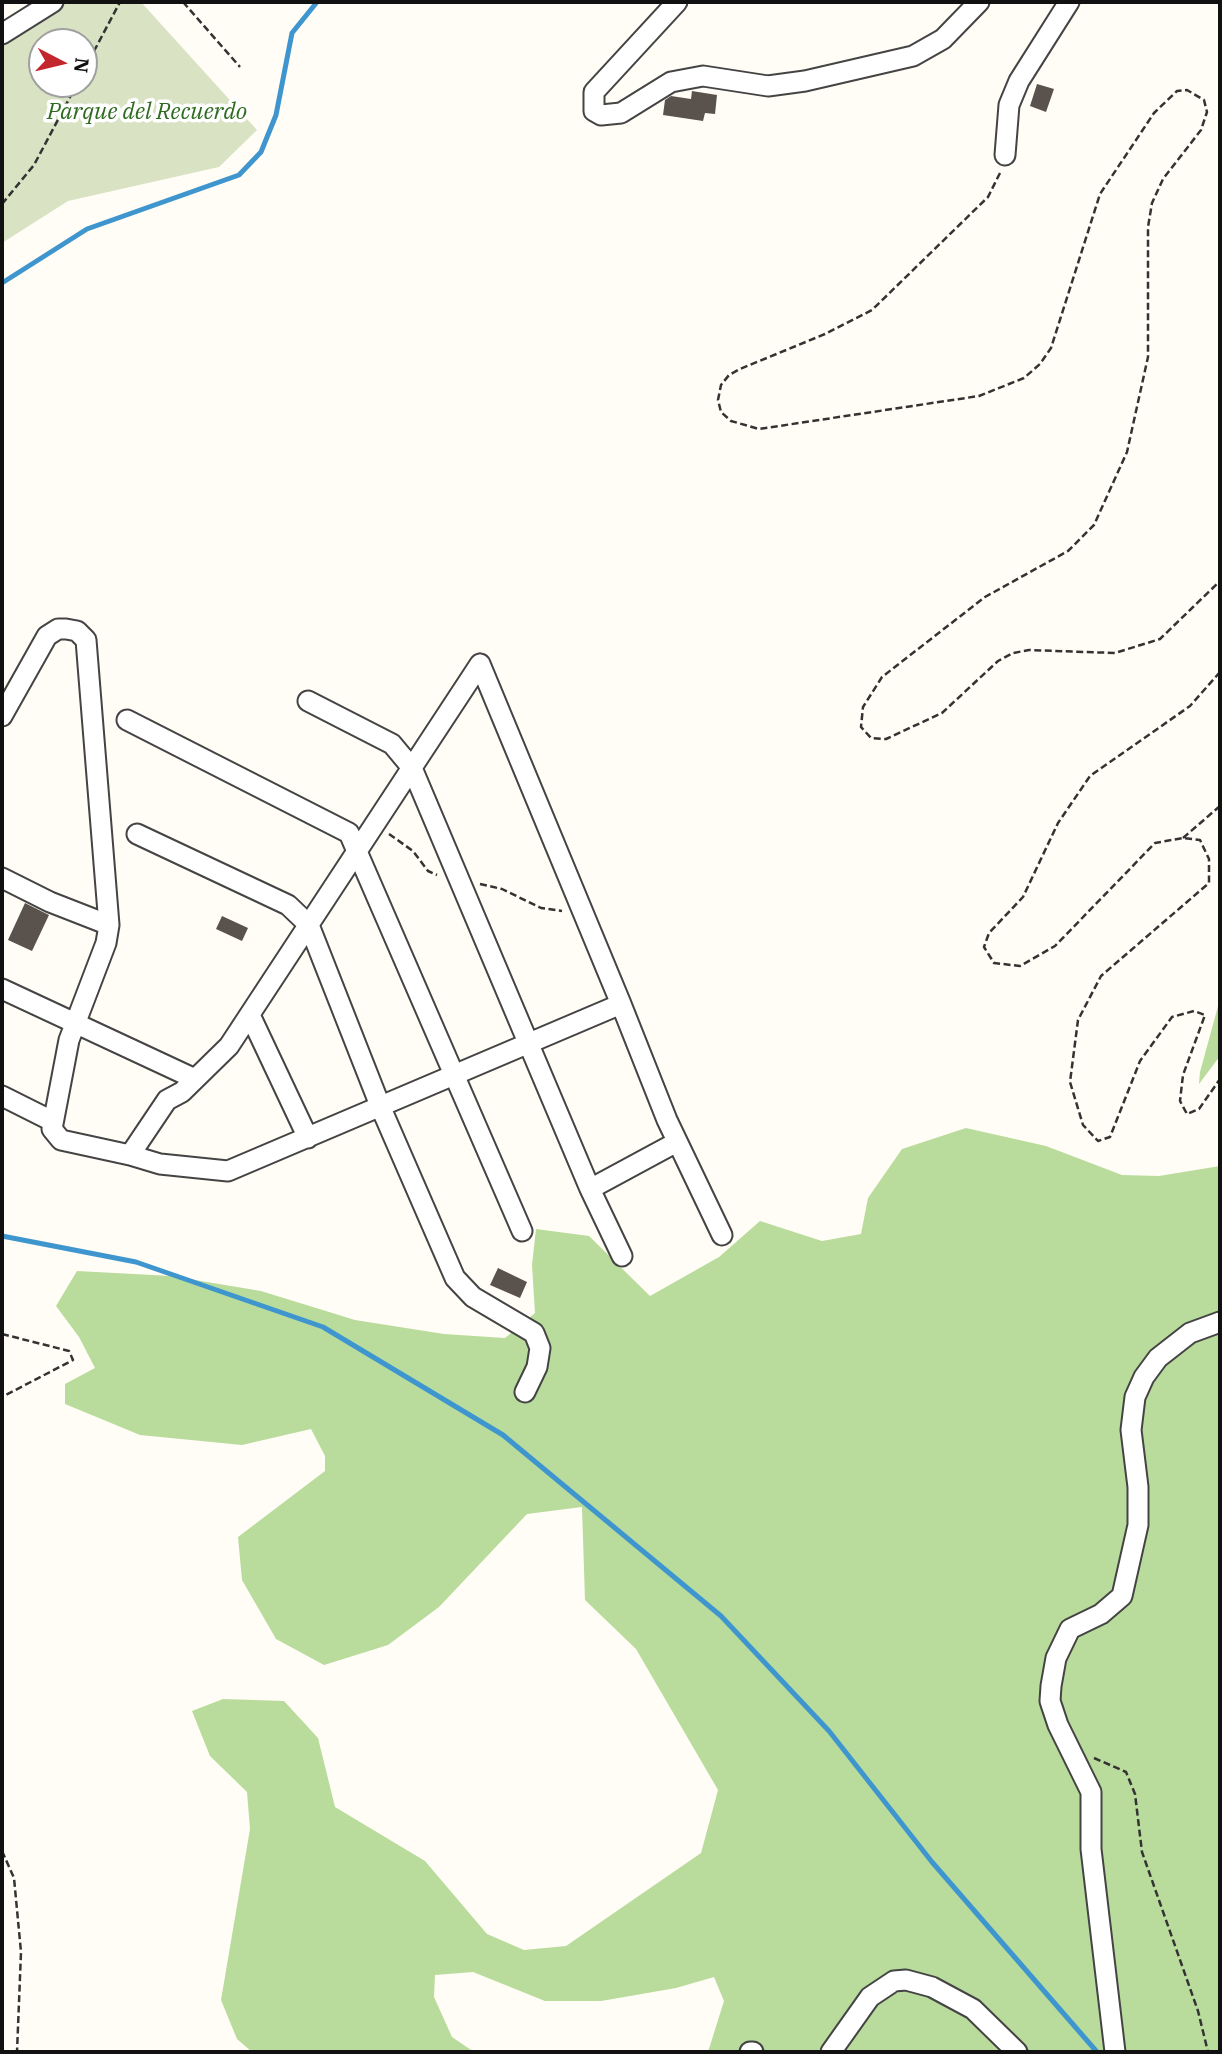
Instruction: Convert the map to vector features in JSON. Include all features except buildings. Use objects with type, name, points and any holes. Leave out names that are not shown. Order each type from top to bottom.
[{"type":"street","points":[[2,34],[53,2]]},
{"type":"street","points":[[677,2],[594,92],[594,111],[601,115],[621,113],[671,82],[703,76],[768,86],[805,81],[913,56],[943,39],[979,2]]},
{"type":"street","points":[[1005,155],[1009,105],[1019,81],[1069,2]]},
{"type":"street","points":[[2,716],[47,636],[58,629],[66,629],[77,632],[86,640],[109,925],[106,943],[75,1025],[52,1121],[52,1129],[61,1140],[160,1164],[228,1171],[621,1004]]},
{"type":"street","points":[[130,1155],[167,1100],[195,1079],[229,1046],[480,664],[677,1142],[722,1235]]},
{"type":"street","points":[[309,701],[392,744],[412,768],[590,1189],[622,1256]]},
{"type":"street","points":[[127,720],[349,833],[359,850],[451,1074],[522,1231]]},
{"type":"street","points":[[137,834],[288,905],[309,925],[381,1108],[455,1278],[473,1297],[534,1332],[540,1348],[537,1367],[525,1392]]},
{"type":"street","points":[[2,878],[50,902],[109,925]]},
{"type":"street","points":[[2,989],[195,1079]]},
{"type":"street","points":[[250,1015],[308,1138]]},
{"type":"street","points":[[2,1096],[52,1121]]},
{"type":"street","points":[[590,1189],[677,1142]]},
{"type":"street","points":[[1115,2052],[1091,1849],[1091,1792],[1066,1744],[1050,1701],[1056,1658],[1070,1629],[1101,1614],[1122,1596],[1138,1525],[1138,1487],[1131,1430],[1135,1397],[1158,1358],[1190,1333],[1220,1322]]},
{"type":"street","points":[[831,2052],[870,1997],[894,1981],[906,1980],[932,1987],[973,2009],[1017,2052]]},
{"type":"path","points":[[98,44],[120,2]]},
{"type":"path","points":[[183,2],[240,67]]},
{"type":"path","points":[[1005,155],[996,185],[988,197],[872,310],[740,369],[729,375],[721,385],[718,400],[721,412],[731,421],[759,429],[979,396],[1024,377],[1040,364],[1051,348],[1100,194],[1154,113],[1177,91],[1186,90],[1204,100],[1207,112],[1200,130],[1163,179],[1152,203],[1148,227],[1148,357],[1127,452],[1094,525],[1068,551],[985,597],[882,677],[863,707],[861,727],[871,738],[886,739],[942,713],[998,661],[1013,653],[1029,650],[1115,653],[1160,639],[1220,581]]},
{"type":"path","points":[[2,204],[34,165],[70,98]]},
{"type":"path","points":[[1220,672],[1190,706],[1090,776],[1058,823],[1023,897],[989,933],[984,947],[994,963],[1020,966],[1055,946],[1156,844],[1183,838],[1200,840],[1209,859],[1209,883],[1101,976],[1078,1020],[1070,1082],[1083,1125],[1098,1141],[1110,1137],[1140,1061],[1172,1017],[1194,1011],[1205,1015],[1183,1075],[1180,1101],[1187,1114],[1199,1109],[1220,1079]]},
{"type":"path","points":[[1183,838],[1220,806]]},
{"type":"path","points":[[2,1334],[69,1351],[73,1360],[58,1371],[2,1397]]},
{"type":"path","points":[[1066,1744],[1126,1772],[1135,1794],[1142,1852],[1198,2011],[1208,2052]]},
{"type":"path","points":[[2,1851],[14,1878],[20,1940],[17,2052]]},
{"type":"green space","name":"Parque del Recuerdo","points":[[64,2],[141,2],[257,130],[219,167],[68,201],[2,243],[2,46]]},
{"type":"green space","points":[[1220,999],[1220,1056],[1199,1084],[1200,1072]]},
{"type":"green space","points":[[966,1128],[1046,1146],[1122,1175],[1159,1176],[1220,1166],[1220,2052],[708,2052],[724,2001],[714,1977],[676,1988],[601,2001],[545,2001],[473,1972],[435,1975],[434,1997],[452,2037],[474,2052],[252,2052],[237,2039],[221,2000],[250,1829],[247,1792],[210,1756],[192,1711],[223,1699],[284,1701],[318,1738],[335,1807],[425,1861],[487,1934],[524,1950],[566,1946],[701,1853],[718,1790],[636,1649],[585,1600],[582,1507],[527,1514],[439,1607],[388,1645],[324,1665],[276,1639],[242,1580],[238,1537],[325,1471],[325,1456],[311,1429],[242,1445],[140,1435],[65,1404],[65,1384],[95,1368],[79,1337],[56,1306],[77,1271],[171,1276],[261,1291],[355,1320],[444,1334],[505,1338],[535,1313],[532,1265],[536,1229],[589,1236],[650,1296],[719,1257],[760,1221],[822,1241],[861,1234],[868,1198],[902,1149]]},
{"type":"waterway","points":[[2,283],[87,229],[239,175],[261,152],[276,115],[292,33],[317,2]]},
{"type":"waterway","points":[[2,1236],[136,1262],[323,1327],[503,1435],[721,1616],[829,1731],[932,1862],[1097,2052]]}]
